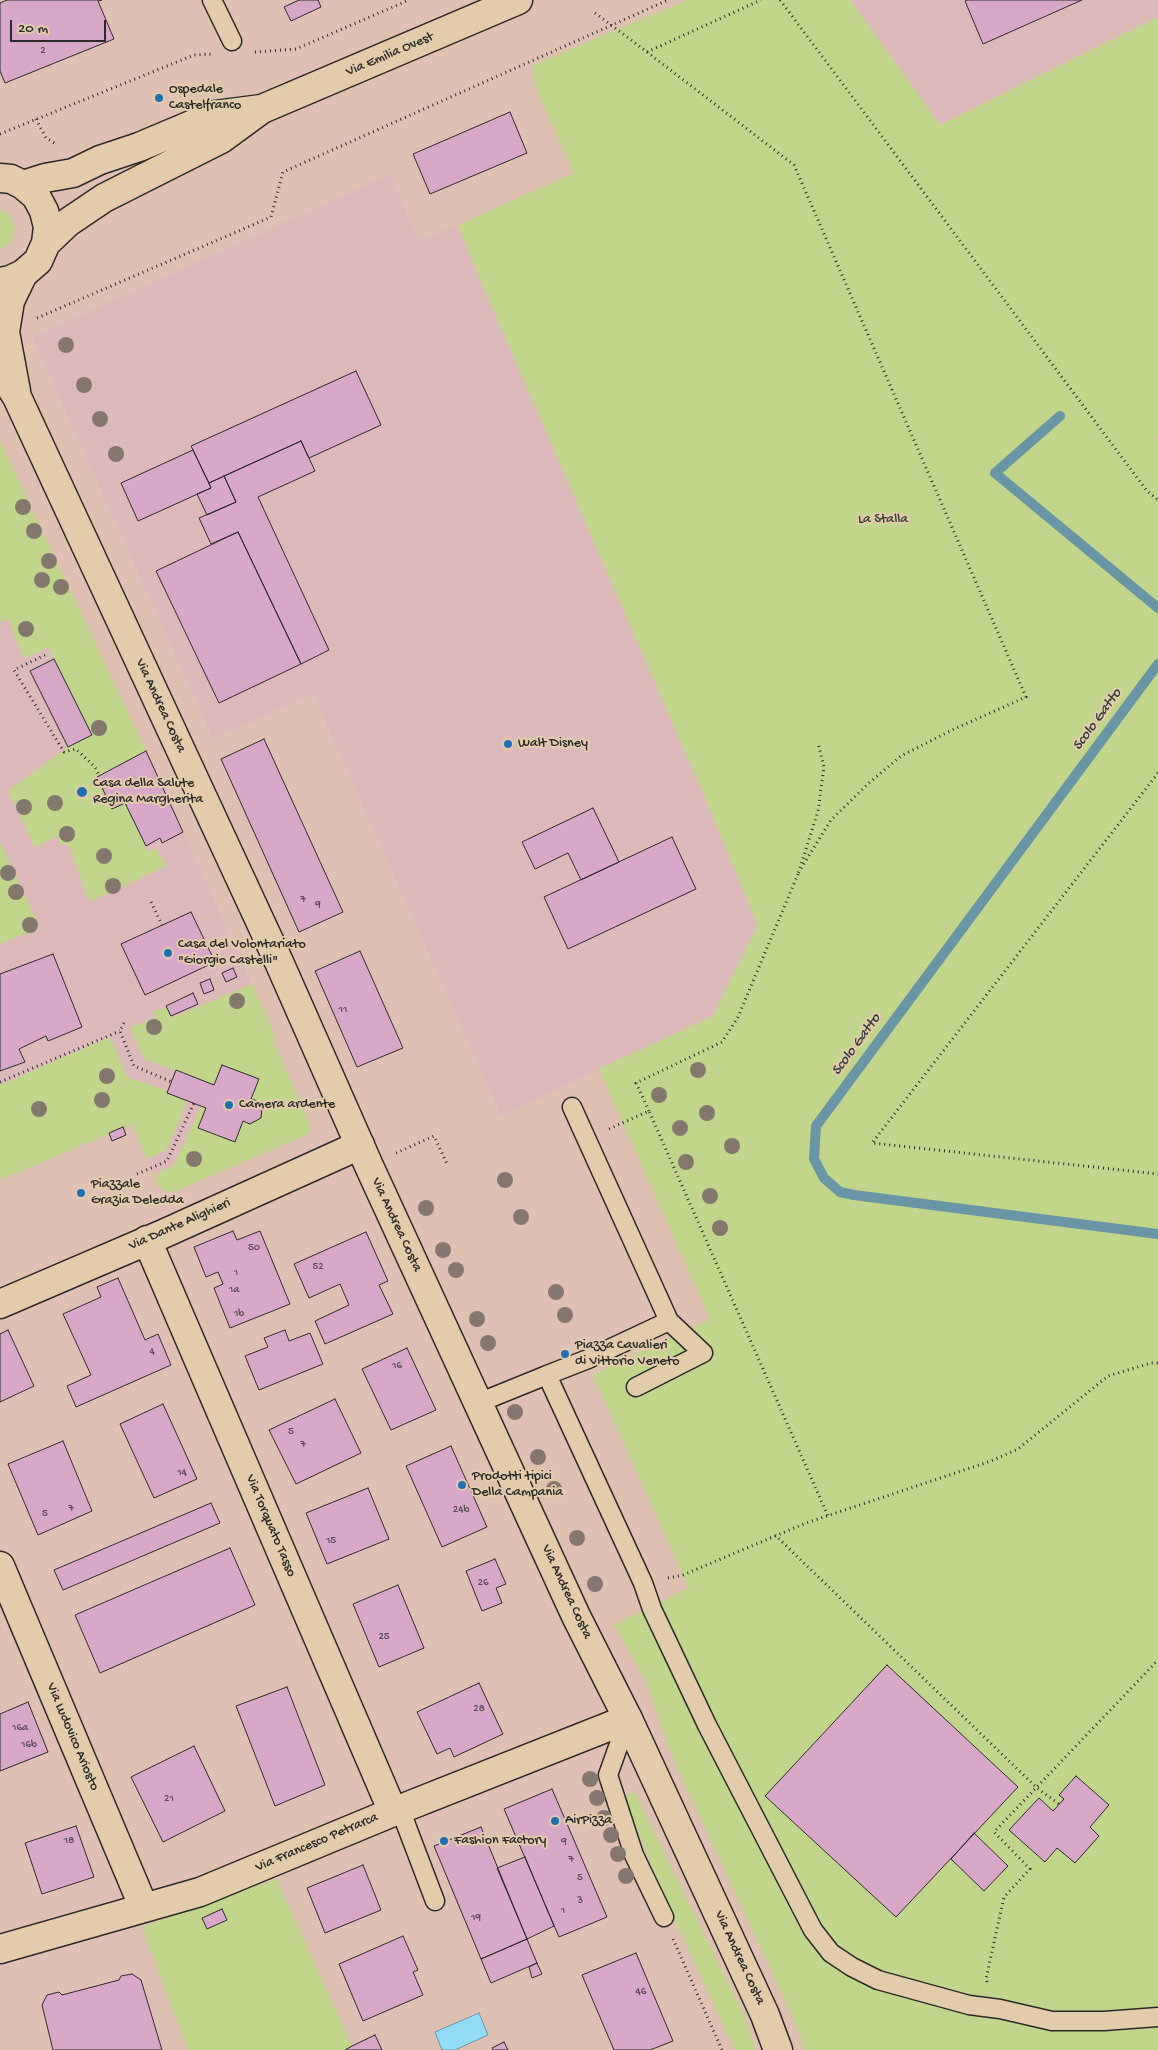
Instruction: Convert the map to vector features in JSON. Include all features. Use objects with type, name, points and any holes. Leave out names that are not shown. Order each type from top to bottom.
[{"type":"main road","name":"Via Emilia Ovest","points":[[46,243],[67,224],[104,198],[221,139],[262,109],[518,0]]},
{"type":"main road","name":"Via Emilia Ovest","points":[[12,181],[73,173],[100,160],[139,147],[215,115],[262,109]]},
{"type":"main road","name":"Via Emilia Ovest","points":[[12,181],[36,196],[44,211],[48,226],[46,243],[38,261],[12,278]]},
{"type":"main road","name":"Via Andrea Costa","points":[[12,278],[5,332],[17,397]]},
{"type":"main road","name":"Via Andrea Costa","points":[[0,371],[17,397],[279,962],[478,1403],[576,1616],[628,1718],[765,2015],[778,2050]]},
{"type":"main road","name":"Via Dante Alighieri","points":[[0,1304],[147,1240],[365,1156]]},
{"type":"main road","name":"Via Torquato Tasso","points":[[147,1240],[396,1810]]},
{"type":"main road","name":"Via Ludovico Ariosto","points":[[0,1566],[144,1908]]},
{"type":"main road","name":"Via Francesco Petrarca","points":[[0,1948],[200,1892],[396,1810],[628,1718]]},
{"type":"lane","points":[[212,0],[226,48]]},
{"type":"lane","points":[[572,1107],[669,1321],[703,1353],[636,1387]]},
{"type":"lane","points":[[478,1403],[588,1359],[669,1321]]},
{"type":"lane","points":[[547,1375],[643,1583],[652,1609],[711,1734],[814,1930],[831,1953],[852,1967],[878,1980],[969,2005],[1000,2009],[1052,2021],[1104,2021],[1158,2017]]},
{"type":"lane","points":[[628,1718],[608,1775],[634,1855],[664,1917]]},
{"type":"lane","points":[[396,1810],[435,1901]]},
{"type":"path","points":[[247,52],[296,49],[409,0]]},
{"type":"path","points":[[5,332],[271,217],[283,172],[668,0]]},
{"type":"path","points":[[647,52],[761,0]]},
{"type":"path","points":[[780,0],[1147,492],[1158,500]]},
{"type":"path","points":[[595,13],[794,165],[1026,697],[952,730],[901,756],[869,783],[831,820],[798,875]]},
{"type":"path","points":[[0,134],[194,55],[226,48]]},
{"type":"path","points":[[36,119],[46,138],[60,146]]},
{"type":"path","points":[[45,655],[14,670],[64,752],[76,749],[95,767],[99,775]]},
{"type":"path","points":[[818,743],[824,768],[818,811],[798,875],[738,1017],[722,1042],[636,1084],[828,1516]]},
{"type":"path","points":[[1158,773],[872,1142],[1158,1174]]},
{"type":"path","points":[[151,902],[162,925]]},
{"type":"path","points":[[0,1082],[120,1031],[124,1023]]},
{"type":"path","points":[[120,1031],[134,1066],[172,1082]]},
{"type":"path","points":[[137,1174],[166,1161],[194,1103]]},
{"type":"path","points":[[585,1139],[649,1111]]},
{"type":"path","points":[[365,1156],[434,1136],[448,1166]]},
{"type":"path","points":[[643,1583],[683,1575],[775,1535],[991,1461],[1018,1449],[1108,1376],[1151,1363],[1158,1363]]},
{"type":"path","points":[[775,1535],[1037,1788],[1059,1804]]},
{"type":"path","points":[[1000,2009],[986,1979],[1004,1897],[1030,1868],[994,1832],[1158,1660]]},
{"type":"path","points":[[664,1917],[722,2050]]},
{"type":"shaded area","points":[[849,0],[1158,0],[1158,17],[939,125]]},
{"type":"shaded area","name":"Walt Disney","points":[[391,174],[418,241],[458,225],[758,925],[713,1016],[501,1116],[313,694],[213,739],[32,337]]},
{"type":"shaded area","name":"Casa della Salute Regina Margherita","points":[[0,441],[201,870],[275,1036],[273,1040],[311,1128],[308,1134],[176,1191],[169,1192],[158,1186],[132,1124],[0,1180]]},
{"type":"green space","name":"La Stalla","points":[[687,0],[850,0],[940,125],[1158,17],[1158,438],[1156,439],[1158,441],[1158,2050],[805,2050],[795,2022],[672,1756],[646,1681],[614,1625],[689,1588],[593,1375],[710,1319],[599,1069],[713,1016],[758,925],[458,225],[574,173],[535,86],[533,65]]},
{"type":"green space","points":[[0,210],[10,216],[15,229],[10,243],[0,249]]},
{"type":"green space","points":[[0,441],[146,751],[97,777],[112,809],[125,803],[148,852],[156,848],[166,866],[89,902],[68,843],[61,846],[57,836],[35,847],[8,791],[68,747],[92,735],[48,647],[24,659],[8,619],[0,622]]},
{"type":"green space","points":[[0,842],[40,928],[0,944]]},
{"type":"green space","points":[[252,984],[275,1036],[273,1040],[311,1128],[308,1134],[176,1191],[169,1192],[164,1190],[158,1186],[154,1175],[174,1165],[201,1106],[206,1108],[198,1128],[234,1142],[243,1121],[250,1124],[261,1118],[262,1106],[259,1101],[251,1099],[258,1079],[222,1065],[214,1085],[144,1059],[130,1028],[156,1017],[153,1012],[167,1007],[172,1018]]},
{"type":"green space","points":[[110,1037],[127,1077],[168,1091],[168,1093],[187,1101],[169,1145],[163,1152],[147,1159],[132,1124],[0,1180],[0,1085]]},
{"type":"green space","points":[[634,1792],[742,2011],[756,2050],[735,2050],[670,1909],[624,1798]]},
{"type":"green space","points":[[276,1879],[352,2046],[345,2050],[188,2050],[142,1927]]},
{"type":"water","points":[[479,2013],[488,2035],[455,2050],[442,2050],[435,2032]]},
{"type":"building","points":[[7,0],[102,0],[98,1],[114,39],[5,83],[0,71],[0,3]]},
{"type":"building","points":[[299,0],[318,0],[321,7],[291,21],[284,7]]},
{"type":"building","points":[[1082,0],[983,44],[965,1]]},
{"type":"building","points":[[510,112],[527,153],[430,194],[413,154]]},
{"type":"building","points":[[356,371],[381,425],[309,458],[301,441],[209,483],[191,446]]},
{"type":"building","points":[[301,441],[315,471],[258,497],[329,650],[301,664],[238,532],[211,544],[199,518],[236,502],[224,476]]},
{"type":"building","points":[[193,450],[211,488],[138,521],[121,483]]},
{"type":"building","points":[[224,476],[236,502],[207,515],[197,494],[211,488],[209,483]]},
{"type":"building","points":[[238,532],[301,664],[219,703],[156,571]]},
{"type":"building","points":[[54,659],[92,735],[68,747],[30,671]]},
{"type":"building","points":[[264,739],[343,912],[299,932],[221,759]]},
{"type":"building","points":[[146,751],[183,832],[162,843],[160,838],[146,846],[125,803],[112,809],[97,777]]},
{"type":"building","points":[[593,808],[619,862],[581,880],[568,853],[535,869],[522,842]]},
{"type":"building","points":[[672,837],[696,889],[568,949],[544,897]]},
{"type":"building","name":"Casa del Volontariato \"Giorgio Castelli\"","points":[[191,912],[215,962],[145,995],[121,944]]},
{"type":"building","points":[[360,951],[403,1048],[357,1067],[315,971]]},
{"type":"building","points":[[53,954],[82,1027],[48,1041],[46,1036],[19,1049],[25,1062],[0,1071],[0,974]]},
{"type":"building","points":[[233,968],[237,977],[226,982],[222,973]]},
{"type":"building","points":[[210,979],[214,990],[204,994],[200,983]]},
{"type":"building","points":[[193,993],[198,1004],[171,1016],[166,1006]]},
{"type":"building","name":"Camera ardente","points":[[222,1065],[259,1079],[251,1099],[259,1101],[262,1106],[261,1118],[250,1124],[243,1121],[235,1142],[198,1128],[206,1108],[167,1093],[176,1070],[214,1085]]},
{"type":"building","points":[[123,1127],[126,1135],[112,1141],[109,1133]]},
{"type":"building","points":[[233,1231],[237,1240],[260,1231],[290,1304],[230,1328],[214,1288],[223,1284],[218,1272],[206,1277],[194,1247]]},
{"type":"building","points":[[366,1232],[388,1281],[379,1285],[393,1314],[325,1344],[315,1321],[349,1305],[340,1284],[309,1298],[294,1264]]},
{"type":"building","points":[[118,1278],[145,1340],[158,1334],[171,1365],[76,1407],[67,1386],[91,1375],[63,1314],[101,1297],[97,1287]]},
{"type":"building","points":[[8,1330],[34,1386],[0,1402],[0,1334]]},
{"type":"building","points":[[285,1330],[289,1341],[310,1333],[323,1364],[259,1390],[245,1356],[268,1347],[264,1338]]},
{"type":"building","points":[[407,1348],[436,1410],[391,1430],[362,1369]]},
{"type":"building","points":[[335,1399],[361,1453],[296,1484],[269,1430]]},
{"type":"building","points":[[163,1404],[197,1479],[154,1498],[120,1424]]},
{"type":"building","points":[[63,1441],[92,1511],[38,1535],[8,1464]]},
{"type":"building","points":[[451,1446],[487,1527],[442,1547],[406,1466]]},
{"type":"building","points":[[368,1488],[389,1539],[327,1564],[306,1513]]},
{"type":"building","points":[[211,1503],[220,1523],[63,1590],[54,1570]]},
{"type":"building","points":[[230,1548],[255,1605],[100,1673],[75,1615]]},
{"type":"building","points":[[495,1559],[506,1584],[496,1588],[502,1603],[482,1611],[466,1571]]},
{"type":"building","points":[[398,1585],[424,1648],[379,1667],[353,1604]]},
{"type":"building","points":[[887,1665],[1018,1787],[896,1917],[765,1796]]},
{"type":"building","points":[[479,1683],[503,1734],[454,1757],[450,1748],[437,1754],[417,1712]]},
{"type":"building","points":[[287,1687],[325,1785],[275,1806],[236,1706]]},
{"type":"building","points":[[28,1702],[48,1752],[0,1771],[0,1714]]},
{"type":"building","points":[[194,1746],[225,1811],[163,1842],[131,1777]]},
{"type":"building","points":[[1076,1776],[1109,1805],[1090,1827],[1099,1836],[1075,1863],[1057,1848],[1045,1862],[1009,1830],[1039,1798],[1053,1811],[1064,1799],[1059,1795]]},
{"type":"building","points":[[552,1789],[607,1917],[559,1937],[504,1809]]},
{"type":"building","points":[[76,1826],[94,1877],[42,1894],[25,1843]]},
{"type":"building","points":[[481,1827],[527,1939],[481,1959],[434,1846]]},
{"type":"building","points":[[974,1833],[1008,1866],[984,1891],[951,1859]]},
{"type":"building","points":[[525,1857],[554,1926],[527,1939],[497,1868]]},
{"type":"building","points":[[363,1865],[381,1910],[325,1933],[307,1888]]},
{"type":"building","points":[[222,1909],[227,1920],[207,1929],[202,1918]]},
{"type":"building","points":[[403,1936],[418,1970],[413,1972],[423,1995],[363,2021],[339,1964]]},
{"type":"building","points":[[527,1939],[537,1963],[491,1983],[481,1959]]},
{"type":"building","points":[[636,1953],[673,2041],[650,2050],[614,2050],[582,1975]]},
{"type":"building","points":[[537,1963],[542,1974],[532,1978],[529,1967]]},
{"type":"building","points":[[132,1974],[141,1980],[162,2050],[53,2050],[42,2005],[47,1995],[59,1992],[62,1995],[119,1980],[121,1976]]},
{"type":"building","points":[[375,2035],[382,2050],[345,2050],[352,2046]]},
{"type":"building","points":[[504,2042],[508,2050],[493,2050],[492,2048]]},
{"type":"waterway","name":"Scolo Gatto","points":[[1060,416],[995,473],[1158,608]]},
{"type":"waterway","name":"Scolo Gatto","points":[[1158,664],[816,1126],[814,1159],[824,1178],[840,1192],[1158,1234]]},
{"type":"place","name":"Ospedale Castelfranco","points":[[159,98]]},
{"type":"place","name":"Walt Disney","points":[[508,744]]},
{"type":"place","name":"Casa della Salute Regina Margherita","points":[[82,792]]},
{"type":"place","name":"Casa del Volontariato \"Giorgio Castelli\"","points":[[168,953]]},
{"type":"place","name":"Camera ardente","points":[[229,1105]]},
{"type":"place","name":"Piazzale Grazia Deledda","points":[[81,1193]]},
{"type":"place","name":"Piazza Cavalieri di Vittorio Veneto","points":[[565,1354]]},
{"type":"place","name":"Prodotti tipici Della Campania","points":[[462,1485]]},
{"type":"place","name":"AirPizza","points":[[555,1821]]},
{"type":"place","name":"Fashion Factory","points":[[444,1841]]}]
